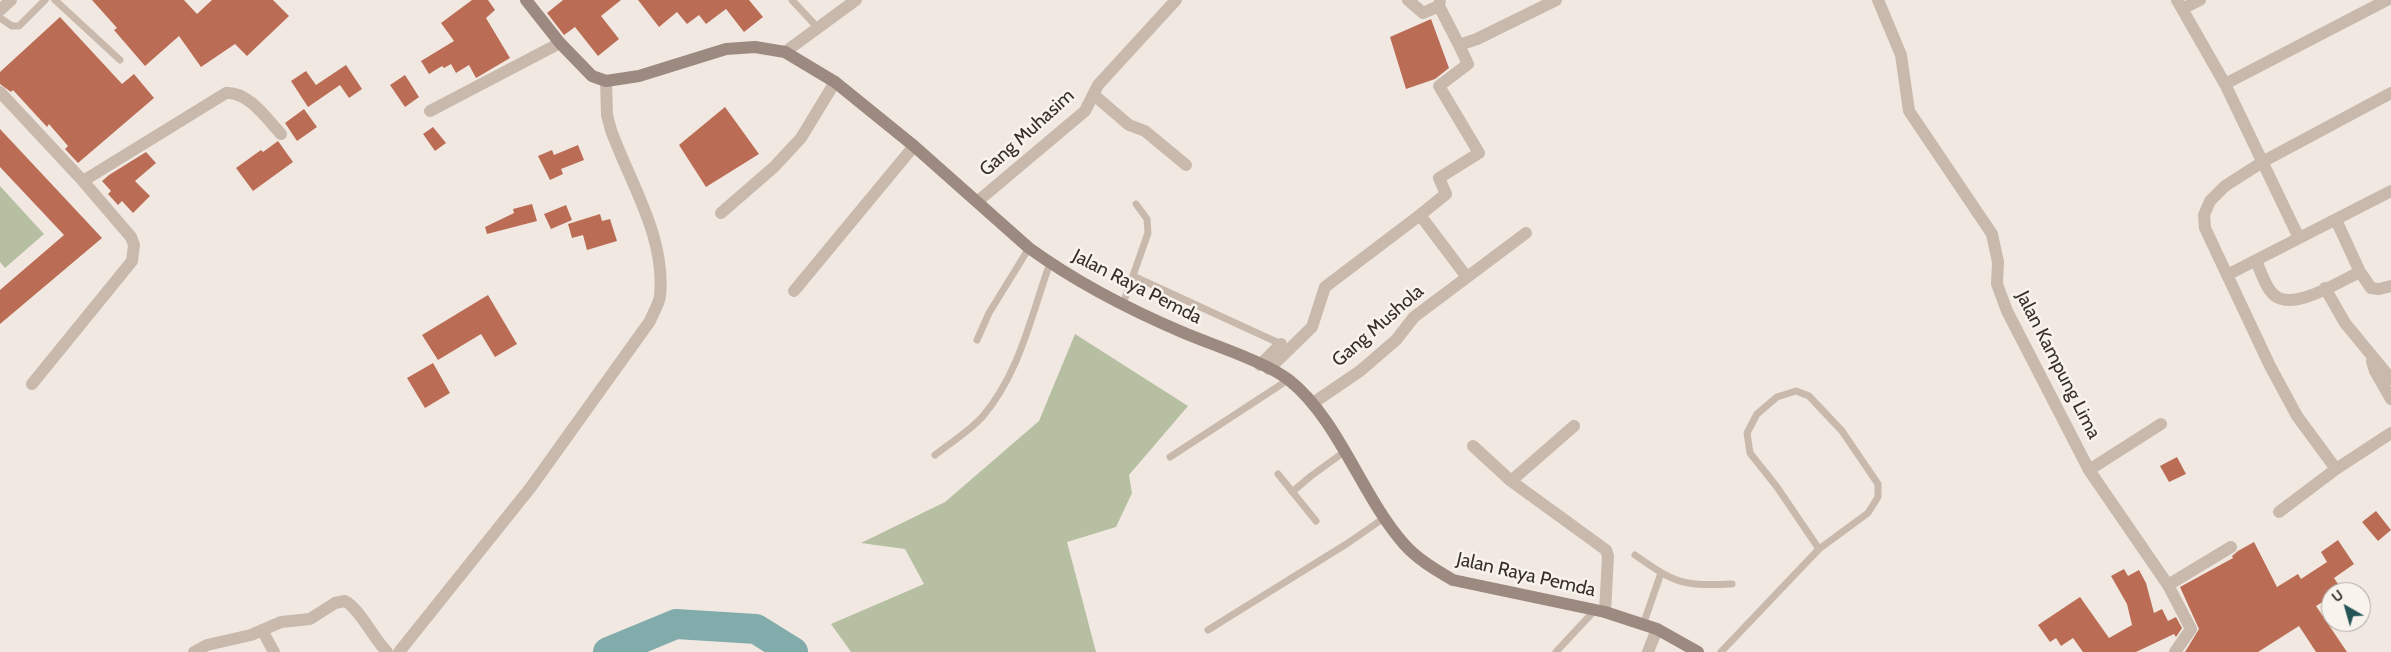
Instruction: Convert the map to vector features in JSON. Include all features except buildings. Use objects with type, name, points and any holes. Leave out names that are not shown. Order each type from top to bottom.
[{"type":"main road","points":[[526,0],[560,43],[592,76],[606,81]]},
{"type":"main road","name":"Jalan Raya Pemda","points":[[606,81],[639,76],[726,49],[755,46],[785,52],[834,82],[914,146],[1029,248],[1050,263],[1086,286],[1154,320],[1265,367],[1288,380],[1313,403],[1384,518],[1405,545],[1431,567],[1453,580],[1600,611],[1657,629],[1698,652]]},
{"type":"street","points":[[0,10],[11,0]]},
{"type":"street","points":[[785,52],[856,0]]},
{"type":"street","name":"Gang Muhasim","points":[[978,201],[1085,111],[1098,85],[1176,0]]},
{"type":"street","points":[[1265,367],[1312,327],[1325,287],[1446,194],[1439,178],[1479,153],[1439,86],[1468,64],[1440,3],[1423,13],[1408,0]]},
{"type":"street","points":[[1459,45],[1477,39],[1556,0]]},
{"type":"street","name":"Jalan Kampung Lima","points":[[1878,0],[1901,55],[1909,111],[1992,234],[1998,262],[1997,284],[2007,311],[2089,470],[2168,585],[2191,629],[2175,652]]},
{"type":"street","points":[[2200,0],[2180,5],[2225,84],[2264,161],[2299,238]]},
{"type":"street","points":[[2225,84],[2387,0]]},
{"type":"street","points":[[430,111],[560,43]]},
{"type":"street","points":[[399,652],[531,487],[650,321],[660,297],[659,269],[652,230],[607,115],[606,81]]},
{"type":"street","points":[[721,213],[774,167],[801,138],[834,82]]},
{"type":"street","points":[[0,92],[83,181],[130,237],[134,245],[132,261],[32,384]]},
{"type":"street","points":[[83,181],[226,93],[235,92],[244,97],[281,134]]},
{"type":"street","points":[[2336,468],[2297,416],[2270,366],[2205,228],[2204,215],[2210,201],[2225,186],[2264,161],[2391,93]]},
{"type":"street","points":[[1094,95],[1129,125],[1145,131],[1186,165]]},
{"type":"street","points":[[794,291],[914,146]]},
{"type":"street","points":[[2227,275],[2391,191]]},
{"type":"street","points":[[1420,214],[1466,276]]},
{"type":"street","points":[[2336,220],[2360,272],[2371,288],[2379,289],[2391,286]]},
{"type":"street","name":"Gang Mushola","points":[[1313,403],[1360,371],[1396,340],[1414,317],[1466,276],[1526,233]]},
{"type":"street","points":[[2256,261],[2270,290],[2275,296],[2285,301],[2298,301],[2360,272]]},
{"type":"street","points":[[2325,288],[2345,323],[2370,356],[2391,379]]},
{"type":"street","points":[[1265,367],[1281,344]]},
{"type":"street","points":[[2382,367],[2391,399]]},
{"type":"street","points":[[2089,470],[2161,424]]},
{"type":"street","points":[[1511,481],[1574,426]]},
{"type":"street","points":[[2279,512],[2336,468],[2391,433]]},
{"type":"street","points":[[1472,446],[1511,481],[1606,550],[1608,556],[1600,611]]},
{"type":"street","points":[[2168,585],[2231,548]]},
{"type":"street","points":[[194,652],[207,645],[262,630],[281,622],[310,619],[335,603],[345,601],[354,608],[376,641],[387,652]]},
{"type":"street","points":[[1648,652],[1657,629]]},
{"type":"street","points":[[262,630],[274,652]]},
{"type":"lane","points":[[0,18],[12,26],[18,26],[45,0]]},
{"type":"lane","points":[[55,0],[120,60]]},
{"type":"lane","points":[[792,0],[817,27]]},
{"type":"lane","points":[[1123,304],[1148,233],[1147,219],[1136,204]]},
{"type":"lane","points":[[978,340],[990,313],[1029,248]]},
{"type":"lane","points":[[935,455],[981,418],[1006,384],[1024,346],[1035,304],[1050,263]]},
{"type":"lane","points":[[1133,276],[1281,344]]},
{"type":"lane","points":[[1170,457],[1288,380]]},
{"type":"lane","points":[[1721,652],[1820,549],[1868,513],[1878,497],[1878,484],[1842,431],[1809,396],[1796,391],[1777,397],[1757,414],[1748,433],[1750,453],[1777,487],[1820,549]]},
{"type":"lane","points":[[1292,492],[1344,452]]},
{"type":"lane","points":[[1278,474],[1316,521]]},
{"type":"lane","points":[[1208,630],[1348,543],[1384,518]]},
{"type":"lane","points":[[1635,555],[1660,573],[1694,586],[1732,584]]},
{"type":"lane","points":[[1643,625],[1660,573]]},
{"type":"lane","points":[[1556,652],[1600,611]]},
{"type":"green space","points":[[0,186],[44,234],[5,268],[0,262]]},
{"type":"green space","points":[[1075,334],[1188,406],[1129,475],[1132,493],[1116,527],[1067,542],[1096,652],[851,652],[831,624],[924,584],[905,549],[861,543],[945,502],[1039,421]]},
{"type":"waterway","points":[[608,652],[676,624],[756,629],[793,652]]}]
